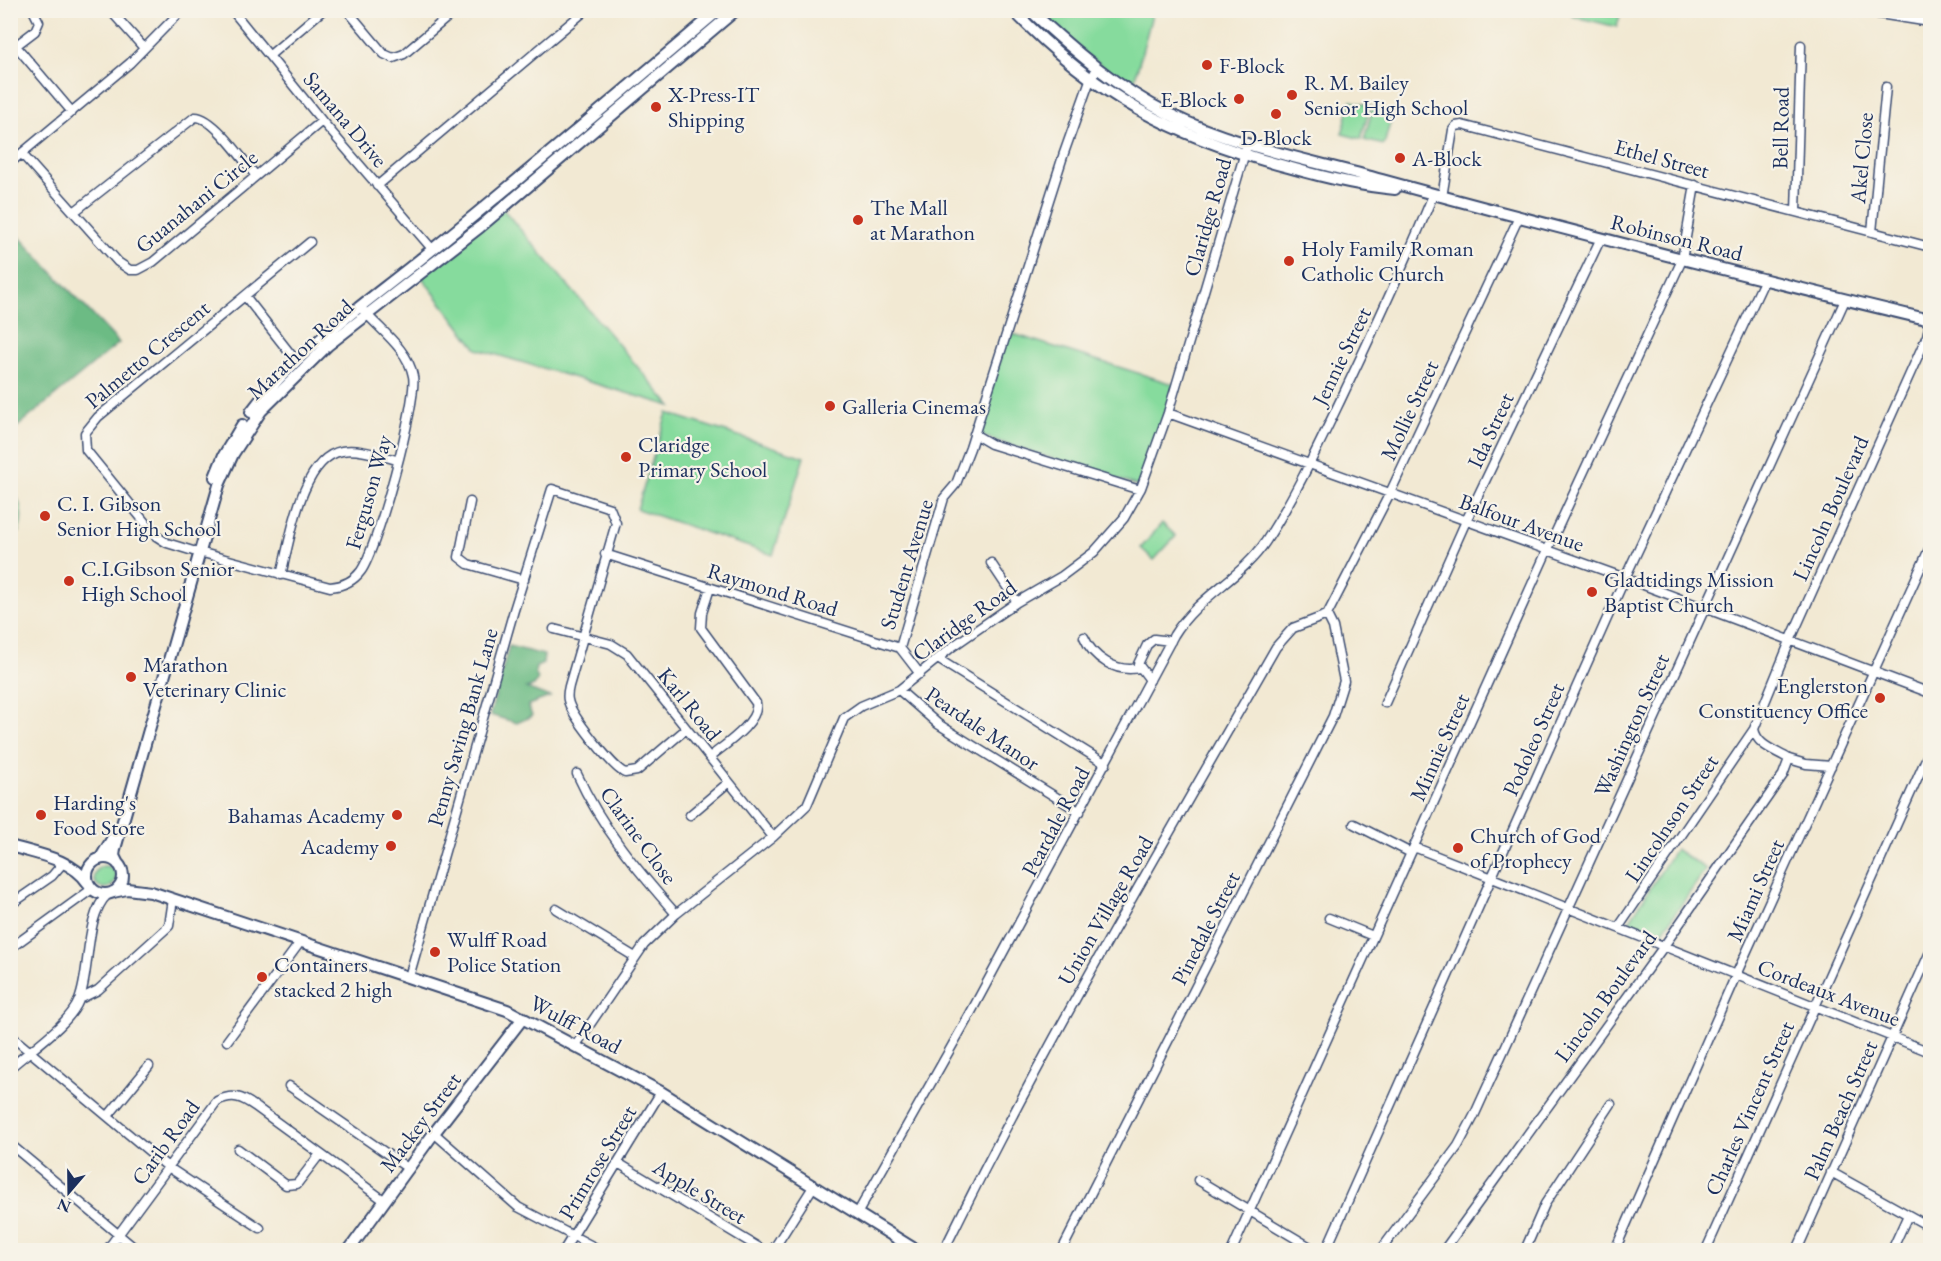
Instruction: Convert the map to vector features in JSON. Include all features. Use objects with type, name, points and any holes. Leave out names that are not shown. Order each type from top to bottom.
[{"type":"highway","points":[[1867,10],[1930,20]]},
{"type":"main road","name":"Marathon Road","points":[[99,859],[112,839],[196,552],[224,472],[253,422],[291,379],[363,310],[719,10]]},
{"type":"main road","name":"Marathon Road","points":[[119,865],[114,856],[115,849],[212,485],[224,455],[260,401],[296,361],[480,227],[736,10]]},
{"type":"main road","name":"Robinson Road","points":[[1012,10],[1067,62],[1090,80],[1153,119],[1244,155],[1353,183],[1414,190]]},
{"type":"main road","name":"Robinson Road","points":[[1030,10],[1097,69],[1168,114],[1248,144],[1682,260],[1930,321]]},
{"type":"main road","points":[[10,846],[63,862],[80,864],[108,859],[119,865],[123,878],[110,893],[92,888],[80,873],[63,862]]},
{"type":"main road","points":[[92,888],[87,872],[99,859]]},
{"type":"main road","name":"Wulff Road","points":[[119,865],[124,875],[151,892]]},
{"type":"main road","name":"Wulff Road","points":[[110,893],[127,889],[151,892],[507,1010],[661,1092],[916,1251]]},
{"type":"main road","name":"Mackey Street","points":[[349,1251],[434,1133],[523,1018]]},
{"type":"street","points":[[33,10],[39,22],[38,27],[13,48],[72,112]]},
{"type":"street","points":[[110,10],[144,48]]},
{"type":"street","points":[[10,163],[144,48],[182,10]]},
{"type":"street","name":"Samana Drive","points":[[232,10],[322,121],[433,250]]},
{"type":"street","points":[[270,56],[323,10]]},
{"type":"street","points":[[347,10],[382,52],[393,58],[404,54],[456,10]]},
{"type":"street","points":[[377,186],[586,10]]},
{"type":"street","name":"Bell Road","points":[[1796,212],[1801,45]]},
{"type":"street","name":"Student Avenue","points":[[900,648],[948,491],[956,484],[970,448],[1064,153],[1090,80],[1097,69]]},
{"type":"street","name":"Akel Close","points":[[1872,232],[1886,87]]},
{"type":"street","points":[[74,212],[195,117],[211,123],[256,176]]},
{"type":"street","name":"Guanahani Circle","points":[[22,154],[124,268],[138,270],[153,262],[322,121]]},
{"type":"street","name":"Ethel Street","points":[[1437,196],[1453,130],[1460,124],[1930,247]]},
{"type":"street","name":"Claridge Road","points":[[576,1045],[644,945],[676,914],[773,837],[807,805],[844,718],[861,706],[899,690],[1017,602],[1062,576],[1095,552],[1124,518],[1140,490],[1168,413],[1248,144]]},
{"type":"street","name":"Minnie Street","points":[[1232,1251],[1547,550],[1682,260],[1695,185]]},
{"type":"street","name":"Jennie Street","points":[[1308,466],[1437,196]]},
{"type":"street","name":"Mollie Street","points":[[1327,615],[1390,493],[1519,217]]},
{"type":"street","name":"Ida Street","points":[[1385,703],[1466,521],[1601,238]]},
{"type":"street","name":"Palmetto Crescent","points":[[196,552],[174,546],[156,536],[89,455],[83,439],[90,425],[98,417],[310,242]]},
{"type":"street","name":"Podoleo Street","points":[[1326,1251],[1625,578],[1765,279]]},
{"type":"street","points":[[244,296],[296,361]]},
{"type":"street","name":"Washington Street","points":[[1381,1251],[1458,1146],[1474,1116],[1703,607],[1845,300]]},
{"type":"street","name":"Ferguson Way","points":[[196,552],[330,587],[348,583],[360,573],[373,545],[397,460],[414,379],[405,357],[363,310]]},
{"type":"street","name":"Lincoln Boulevard","points":[[1754,729],[1790,641],[1923,347],[1930,321]]},
{"type":"street","name":"Balfour Avenue","points":[[1168,413],[1308,466],[1390,493],[1625,578],[1930,693]]},
{"type":"street","points":[[974,434],[991,444],[1140,490]]},
{"type":"street","points":[[970,448],[991,444]]},
{"type":"street","points":[[281,575],[307,484],[316,467],[330,455],[348,450],[397,460]]},
{"type":"street","name":"Peardale Road","points":[[857,1214],[970,1014],[1171,641],[1187,616],[1254,558],[1308,466]]},
{"type":"street","name":"Penny Saving Bank Lane","points":[[409,976],[552,489],[610,508],[616,523],[605,554]]},
{"type":"street","points":[[470,502],[459,557],[468,564],[524,580]]},
{"type":"street","name":"Miami Street","points":[[1616,1251],[1736,975],[1930,546]]},
{"type":"street","points":[[605,554],[581,637],[568,700],[578,719],[621,771],[631,773],[637,771],[686,729]]},
{"type":"street","name":"Raymond Road","points":[[605,554],[900,648]]},
{"type":"street","points":[[991,563],[1017,602]]},
{"type":"street","points":[[710,588],[702,613],[701,628],[756,703],[757,709],[752,720],[710,758]]},
{"type":"street","name":"Union Village Road","points":[[944,1251],[1002,1132],[1276,646],[1293,628],[1327,615]]},
{"type":"street","name":"Pinedale Street","points":[[1062,1251],[1333,716],[1344,681],[1333,627],[1327,615]]},
{"type":"street","name":"Karl Road","points":[[554,629],[611,644],[627,654],[773,837]]},
{"type":"street","points":[[1084,637],[1087,645],[1105,662],[1123,669],[1139,668]]},
{"type":"street","points":[[1150,680],[1139,668],[1138,661],[1150,641],[1162,638],[1171,641]]},
{"type":"street","points":[[900,648],[920,675]]},
{"type":"street","points":[[938,659],[1106,764]]},
{"type":"street","name":"Peardale Manor","points":[[899,690],[938,724],[1080,812]]},
{"type":"street","points":[[1754,729],[1760,743],[1789,759],[1806,764],[1831,765]]},
{"type":"street","name":"Lincolnson Street","points":[[1618,928],[1754,729]]},
{"type":"street","name":"Charles Vincent Street","points":[[1706,1251],[1930,750]]},
{"type":"street","name":"Lincoln Boulevard","points":[[1444,1251],[1772,792],[1789,759]]},
{"type":"street","name":"Clarine Close","points":[[577,774],[592,808],[676,914]]},
{"type":"street","points":[[690,815],[729,782]]},
{"type":"street","name":"Cordeaux Avenue","points":[[1354,824],[1412,850],[1490,878],[1930,1052]]},
{"type":"street","points":[[10,905],[52,876],[63,862]]},
{"type":"street","points":[[10,1068],[73,1011],[80,999],[95,920],[92,888]]},
{"type":"street","points":[[12,947],[92,888]]},
{"type":"street","points":[[95,920],[110,893]]},
{"type":"street","points":[[80,999],[99,990],[169,926],[173,899]]},
{"type":"street","points":[[556,909],[634,957]]},
{"type":"street","points":[[1329,918],[1373,936]]},
{"type":"street","points":[[226,1041],[301,941]]},
{"type":"street","name":"Palm Beach Street","points":[[1797,1251],[1930,952]]},
{"type":"street","points":[[10,1035],[168,1167],[260,1228]]},
{"type":"street","points":[[108,1116],[149,1066]]},
{"type":"street","points":[[289,1086],[409,1169]]},
{"type":"street","name":"Primrose Street","points":[[564,1251],[661,1092]]},
{"type":"street","name":"Carib Road","points":[[107,1251],[218,1101],[235,1095],[256,1107],[385,1201]]},
{"type":"street","points":[[1525,1251],[1545,1204],[1611,1104]]},
{"type":"street","points":[[434,1133],[518,1207],[600,1251]]},
{"type":"street","points":[[10,1144],[137,1251]]},
{"type":"street","points":[[238,1149],[286,1185],[291,1186],[297,1184],[320,1154]]},
{"type":"street","name":"Apple Street","points":[[618,1163],[763,1251]]},
{"type":"street","points":[[1832,1172],[1930,1227]]},
{"type":"street","points":[[1198,1180],[1315,1251]]},
{"type":"street","points":[[772,1251],[813,1187]]},
{"type":"street","points":[[1892,1251],[1908,1215]]},
{"type":"green space","points":[[1573,10],[1621,11],[1617,27],[1572,16]]},
{"type":"green space","points":[[1038,11],[1153,11],[1133,86],[1084,54]]},
{"type":"green space","points":[[1351,101],[1370,106],[1361,139],[1342,134]]},
{"type":"green space","points":[[1373,107],[1393,112],[1384,145],[1364,140]]},
{"type":"green space","points":[[502,208],[671,406],[477,349],[420,275]]},
{"type":"green space","points":[[11,228],[119,343],[11,432]]},
{"type":"green space","points":[[1007,332],[1176,385],[1138,486],[979,435]]},
{"type":"green space","points":[[667,413],[804,457],[773,555],[637,509]]},
{"type":"green space","points":[[11,489],[19,503],[22,517],[19,531],[11,545],[14,518]]},
{"type":"green space","points":[[1162,523],[1176,536],[1154,560],[1141,548]]},
{"type":"green space","points":[[509,646],[544,655],[543,664],[536,667],[535,673],[538,679],[534,686],[526,688],[550,697],[528,705],[532,716],[517,723],[490,715]]},
{"type":"green space","points":[[1675,849],[1706,869],[1661,934],[1657,935],[1630,926],[1630,920]]},
{"type":"green space","points":[[105,866],[113,869],[116,877],[113,885],[105,888],[97,885],[94,877],[97,869]]},
{"type":"place","name":"F-Block","points":[[1207,65]]},
{"type":"place","name":"R. M. Bailey Senior High School","points":[[1292,95]]},
{"type":"place","name":"E-Block","points":[[1239,99]]},
{"type":"place","name":"X-Press-IT Shipping","points":[[656,107]]},
{"type":"place","name":"D-Block","points":[[1276,114]]},
{"type":"place","name":"A-Block","points":[[1400,158]]},
{"type":"place","name":"The Mall at Marathon","points":[[858,220]]},
{"type":"place","name":"Holy Family Roman Catholic Church","points":[[1289,261]]},
{"type":"place","name":"Galleria Cinemas","points":[[830,406]]},
{"type":"place","name":"Claridge Primary School","points":[[626,457]]},
{"type":"place","name":"C. I. Gibson Senior High School","points":[[45,516]]},
{"type":"place","name":"C.I.Gibson Senior High School","points":[[69,581]]},
{"type":"place","name":"Gladtidings Mission Baptist Church","points":[[1592,592]]},
{"type":"place","name":"Marathon Veterinary Clinic","points":[[131,677]]},
{"type":"place","name":"Englerston Constituency Office","points":[[1880,698]]},
{"type":"place","name":"Harding's Food Store","points":[[41,815]]},
{"type":"place","name":"Bahamas Academy","points":[[397,815]]},
{"type":"place","name":"Academy","points":[[391,846]]},
{"type":"place","name":"Church of God of Prophecy","points":[[1458,848]]},
{"type":"place","name":"Wulff Road Police Station","points":[[435,952]]},
{"type":"place","name":"Containers stacked 2 high","points":[[262,977]]}]
